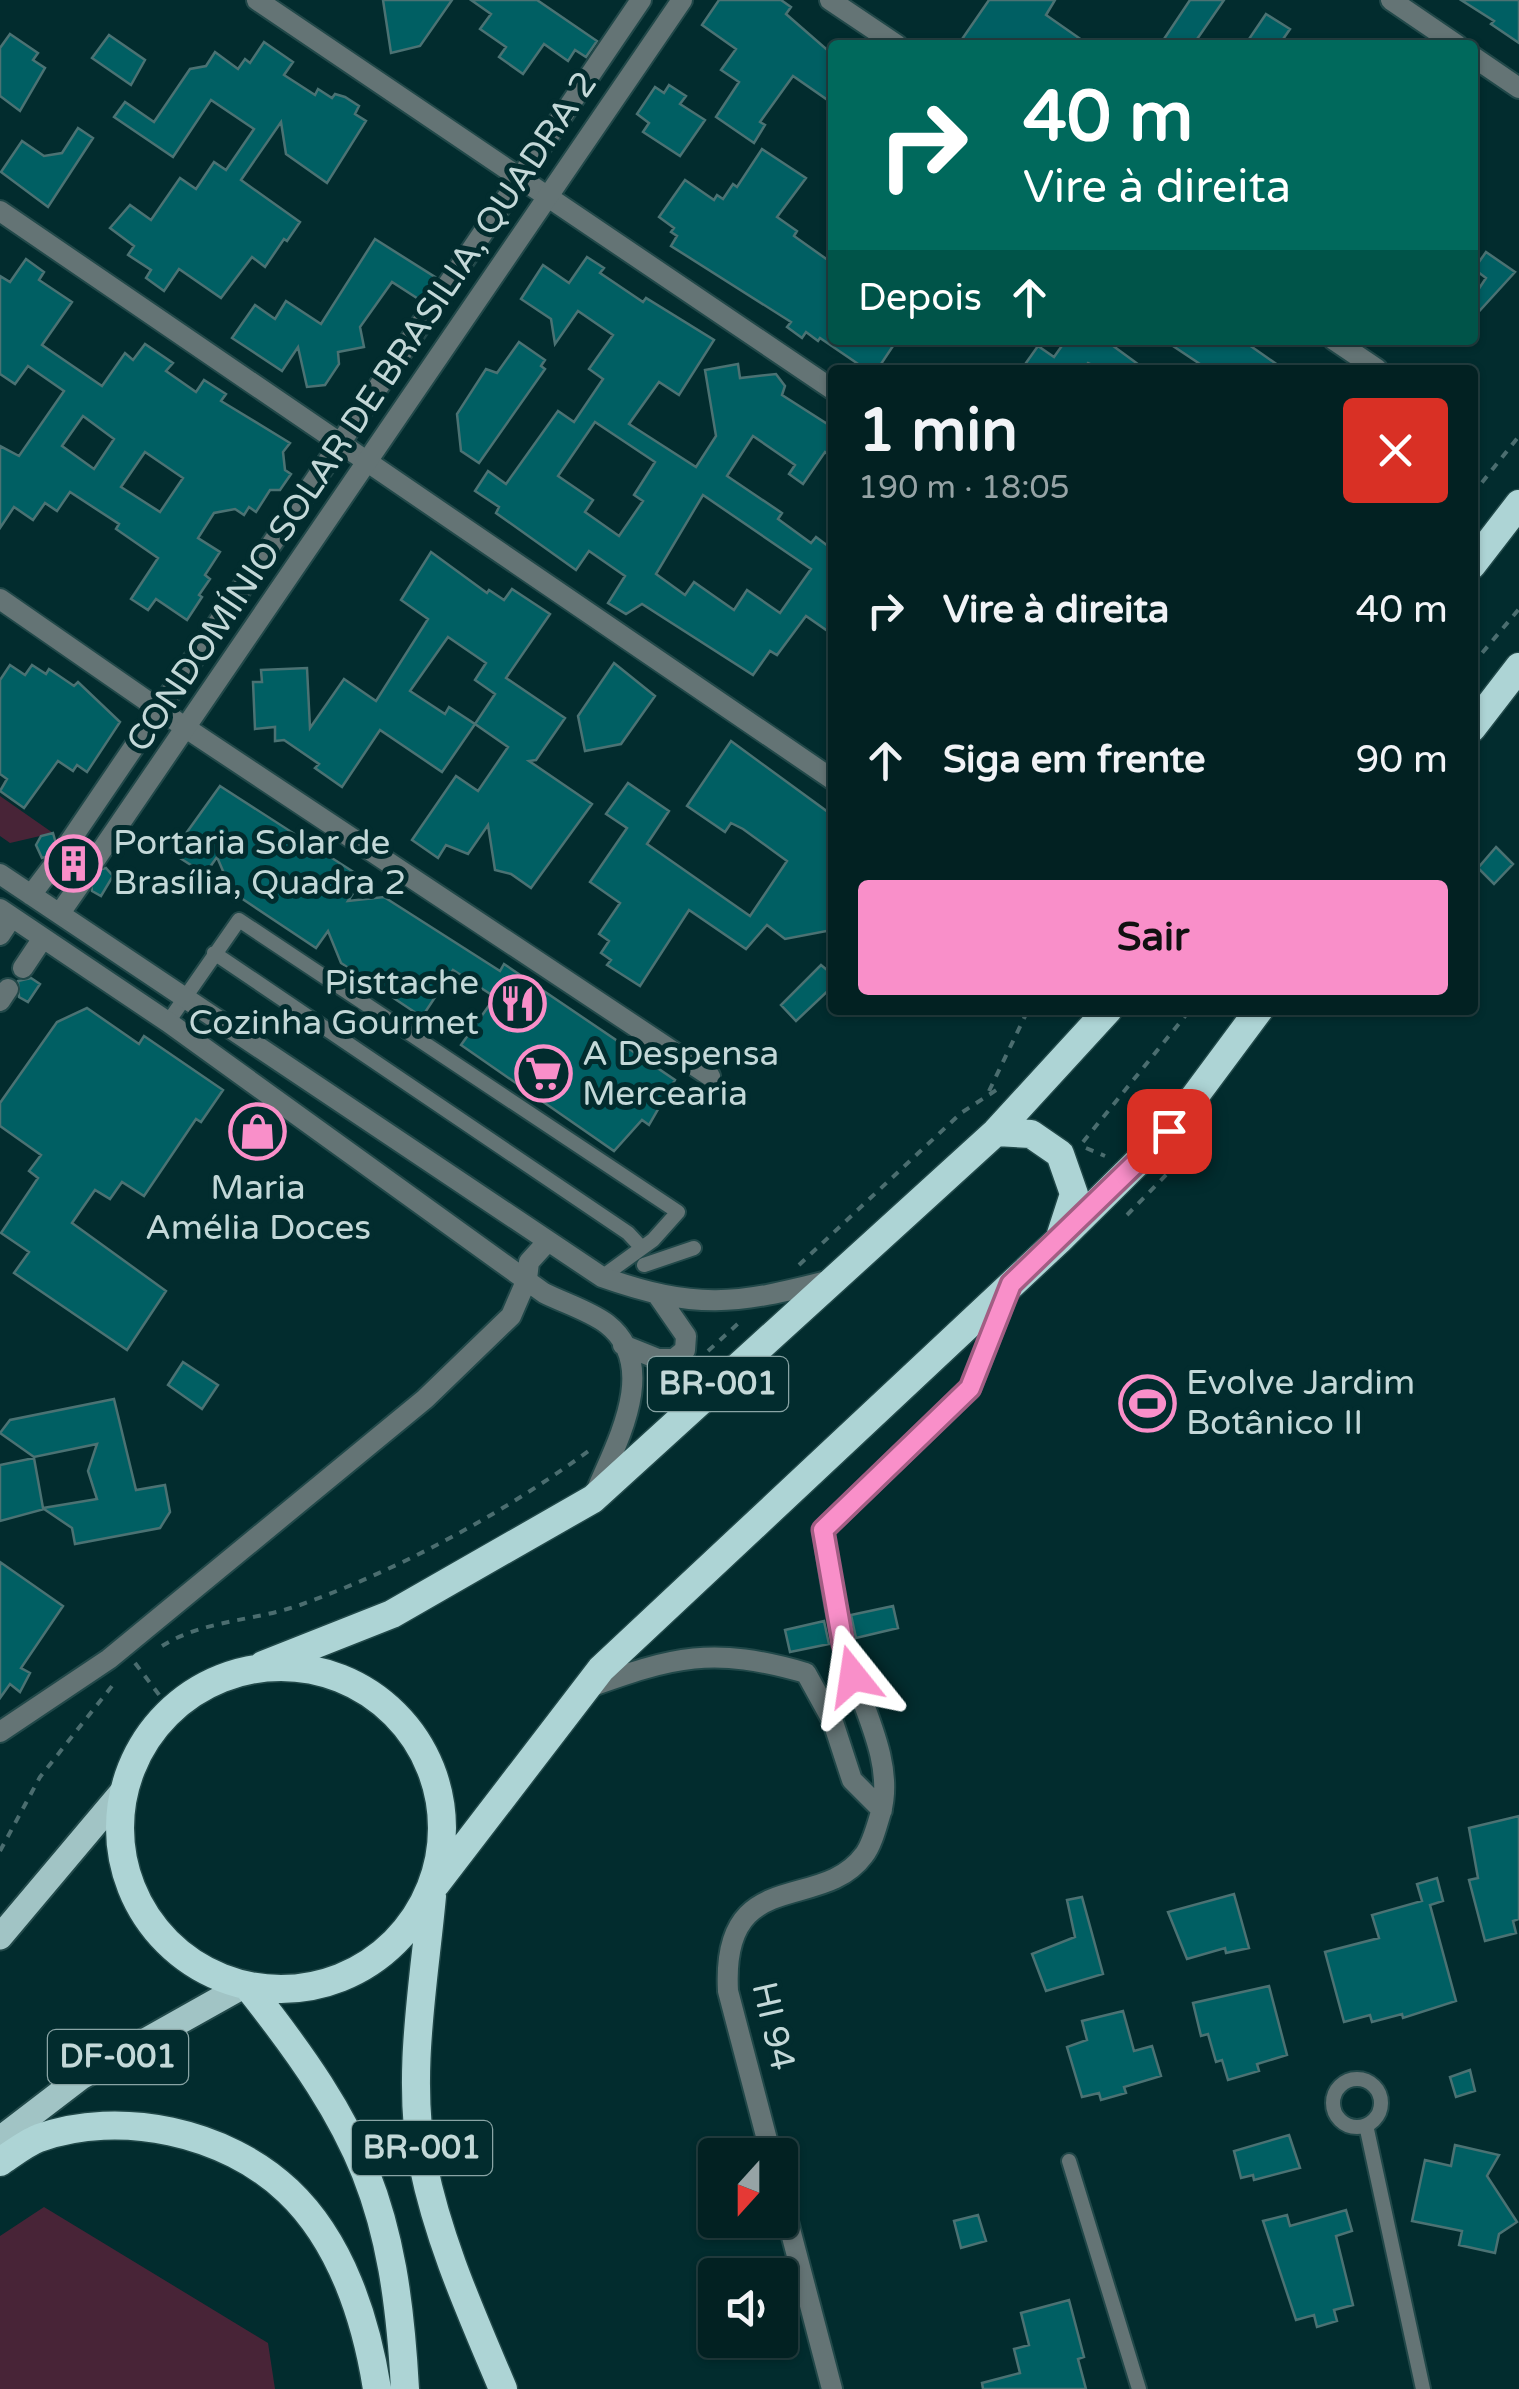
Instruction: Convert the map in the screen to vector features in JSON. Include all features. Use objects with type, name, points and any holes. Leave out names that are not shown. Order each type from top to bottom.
[{"type":"highway","points":[[1478,557],[1519,504]]},
{"type":"highway","points":[[1478,720],[1519,667]]},
{"type":"highway","name":"BR-001","points":[[1103,1015],[996,1132],[593,1499],[392,1614],[330,1635],[263,1665],[212,1679],[169,1708],[139,1746],[122,1792],[120,1855],[142,1914],[186,1960],[246,1987],[323,1986],[388,1952],[584,1689],[1169,1131],[1255,1015]]},
{"type":"highway","points":[[996,1132],[1031,1134],[1060,1154],[1074,1194],[1059,1240]]},
{"type":"highway","name":"BR-001","points":[[263,1665],[345,1677],[410,1726],[444,1802],[416,2075],[423,2162],[445,2250],[503,2389]]},
{"type":"highway","name":"BR-001","points":[[246,1987],[314,2070],[363,2157],[387,2231],[400,2309],[405,2389]]},
{"type":"highway","points":[[0,2162],[38,2138],[109,2126],[160,2128],[255,2165],[290,2193],[332,2252],[353,2292],[371,2348],[377,2389]]},
{"type":"main road","points":[[0,1937],[122,1792]]},
{"type":"main road","name":"DF-001","points":[[0,2139],[81,2076],[246,1987]]},
{"type":"street","points":[[258,0],[828,386]]},
{"type":"street","name":"CONDOMÍNIO SOLAR DE BRASILIA, QUADRA 2","points":[[68,844],[641,0]]},
{"type":"street","name":"CONDOMÍNIO SOLAR DE BRASILIA, QUADRA 2","points":[[96,860],[682,0]]},
{"type":"street","points":[[830,0],[890,40]]},
{"type":"street","points":[[1391,0],[1449,40]]},
{"type":"street","points":[[1478,60],[1519,88]]},
{"type":"street","points":[[0,211],[828,776]]},
{"type":"street","points":[[1341,345],[1371,365]]},
{"type":"street","points":[[0,600],[710,1076]]},
{"type":"street","points":[[82,824],[108,842]]},
{"type":"street","points":[[31,895],[52,866]]},
{"type":"street","points":[[0,874],[602,1277],[659,1297],[739,1302],[833,1279]]},
{"type":"street","points":[[60,913],[80,883]]},
{"type":"street","points":[[4,920],[44,938],[168,1022],[544,1293],[609,1325],[631,1365],[631,1398],[593,1499]]},
{"type":"street","points":[[23,968],[44,938]]},
{"type":"street","points":[[0,1732],[109,1658],[424,1399],[511,1316],[528,1280],[529,1262],[548,1241]]},
{"type":"street","points":[[882,1810],[884,1775],[843,1644],[823,1530],[970,1388],[1011,1284]]},
{"type":"street","points":[[623,1345],[658,1359],[674,1359],[685,1350],[686,1336],[659,1297]]},
{"type":"street","points":[[584,1689],[644,1667],[711,1654],[751,1657],[806,1673],[833,1722],[852,1780],[882,1810]]},
{"type":"street","name":"HI 94","points":[[767,2138],[728,1991],[726,1963],[734,1934],[751,1912],[787,1892],[848,1870],[865,1854],[882,1810]]},
{"type":"street","points":[[792,2238],[832,2389]]},
{"type":"lane","points":[[168,1022],[239,920],[678,1212],[647,1244],[602,1277]]},
{"type":"lane","points":[[214,953],[647,1244]]},
{"type":"lane","points":[[635,1288],[647,1244]]},
{"type":"lane","points":[[644,1266],[694,1248]]},
{"type":"lane","points":[[1366,2124],[1423,2389]]},
{"type":"lane","points":[[1070,2161],[1138,2389]]},
{"type":"path","points":[[1478,487],[1519,436]]},
{"type":"path","points":[[1478,658],[1519,608]]},
{"type":"path","points":[[989,1091],[1026,1015]]},
{"type":"path","points":[[1086,1140],[1186,1015]]},
{"type":"path","points":[[696,1363],[989,1091],[1002,1086]]},
{"type":"path","points":[[1127,1215],[1199,1142]]},
{"type":"path","points":[[1078,1144],[1107,1156]]},
{"type":"path","points":[[124,1674],[182,1634],[305,1603],[477,1524],[518,1502],[622,1426],[682,1376]]},
{"type":"path","points":[[135,1663],[169,1708]]},
{"type":"path","points":[[0,1851],[40,1777],[114,1684]]},
{"type":"shaded area","points":[[0,796],[53,833],[10,843],[0,836]]},
{"type":"shaded area","points":[[44,2207],[268,2343],[275,2389],[0,2389],[0,2236]]},
{"type":"building","points":[[383,0],[452,0],[420,46],[391,53]]},
{"type":"building","points":[[471,0],[537,0],[597,41],[586,57],[575,50],[568,61],[544,44],[523,74],[499,57],[506,47],[480,29],[491,14]]},
{"type":"building","points":[[719,0],[781,0],[791,7],[786,14],[828,51],[828,100],[793,76],[760,122],[765,125],[754,143],[716,117],[739,82],[721,70],[736,49],[702,25]]},
{"type":"building","points":[[989,0],[1055,0],[1046,15],[1082,40],[961,40]]},
{"type":"building","points":[[1190,0],[1224,0],[1196,40],[1163,40]]},
{"type":"building","points":[[1461,0],[1519,0],[1519,43],[1491,24],[1494,21]]},
{"type":"building","points":[[1266,14],[1290,29],[1282,40],[1248,40]]},
{"type":"building","points":[[10,34],[38,53],[33,60],[45,68],[20,111],[0,96],[0,48]]},
{"type":"building","points":[[109,35],[145,60],[131,85],[92,58]]},
{"type":"building","points":[[264,42],[293,62],[284,75],[315,95],[318,89],[332,98],[335,94],[345,97],[359,106],[355,114],[366,121],[327,183],[286,154],[281,122],[241,180],[300,222],[287,241],[284,239],[265,267],[252,257],[221,298],[179,269],[164,291],[146,278],[151,270],[128,255],[134,246],[110,228],[130,205],[151,220],[180,178],[196,189],[214,162],[226,170],[254,129],[211,100],[173,157],[114,117],[125,102],[154,122],[190,69],[206,66],[215,52],[238,69],[245,59],[250,63]]},
{"type":"building","points":[[669,85],[686,96],[680,104],[705,120],[680,156],[643,132],[649,123],[637,114],[655,87],[664,93]]},
{"type":"building","points":[[78,128],[93,138],[48,207],[1,172],[22,141],[44,156],[62,153]]},
{"type":"building","points":[[762,149],[806,178],[777,217],[797,231],[794,236],[828,260],[828,343],[806,332],[802,338],[787,327],[791,322],[671,246],[677,236],[671,232],[674,228],[659,217],[685,180],[714,200],[717,195],[723,199],[733,184],[737,187]]},
{"type":"building","points":[[375,239],[435,277],[420,300],[392,282],[360,327],[364,347],[338,352],[339,364],[325,385],[307,387],[298,347],[282,371],[232,338],[255,305],[275,319],[286,301],[321,324]]},
{"type":"building","points":[[1486,252],[1515,272],[1478,313],[1478,290],[1486,278],[1478,272],[1478,263]]},
{"type":"building","points":[[587,257],[604,268],[600,273],[643,302],[646,298],[714,340],[679,395],[659,382],[629,424],[696,467],[716,436],[705,370],[738,364],[740,378],[776,374],[785,386],[782,395],[828,424],[828,455],[825,452],[803,484],[789,474],[795,465],[753,436],[727,476],[782,513],[778,519],[811,543],[816,537],[828,546],[828,631],[806,616],[777,655],[770,651],[753,675],[642,604],[626,614],[608,603],[625,576],[589,551],[576,570],[496,513],[499,507],[475,491],[488,471],[506,484],[558,411],[574,422],[603,379],[589,369],[613,335],[578,311],[555,344],[551,319],[521,299],[543,265],[569,283]],"holes":[[[595,422],[655,462],[634,495],[643,501],[619,536],[585,512],[593,500],[558,476]],[[703,495],[811,569],[780,613],[747,590],[734,610],[694,582],[685,595],[656,574]]]},
{"type":"building","points":[[26,259],[44,272],[39,280],[72,302],[42,345],[102,386],[125,353],[133,360],[145,344],[173,363],[166,371],[196,392],[204,380],[226,394],[221,401],[290,443],[283,452],[285,470],[291,474],[280,490],[270,490],[256,512],[249,507],[244,515],[235,509],[214,513],[198,538],[220,552],[205,575],[210,579],[199,595],[202,597],[187,620],[156,599],[148,610],[131,599],[158,558],[116,529],[119,524],[70,492],[57,511],[45,503],[33,520],[14,507],[0,528],[0,446],[19,456],[64,391],[28,366],[15,384],[0,374],[0,276],[10,282]],"holes":[[[83,416],[114,439],[94,469],[62,446]],[[145,452],[183,478],[160,512],[121,487]]]},
{"type":"building","points":[[519,342],[545,360],[541,366],[545,369],[479,463],[461,451],[457,414],[486,369],[497,373]]},
{"type":"building","points":[[830,345],[894,345],[880,365],[860,365]]},
{"type":"building","points":[[1062,345],[1112,345],[1139,365],[1025,365],[1038,346],[1054,357]]},
{"type":"building","points":[[1172,345],[1249,345],[1278,365],[1202,365]]},
{"type":"building","points":[[431,552],[487,593],[489,590],[504,600],[512,589],[550,614],[506,678],[565,718],[536,760],[529,761],[592,804],[531,888],[511,874],[495,870],[488,825],[468,854],[446,845],[438,858],[412,840],[456,776],[478,791],[508,747],[475,724],[442,772],[380,730],[342,787],[315,768],[319,764],[284,740],[275,741],[275,727],[255,729],[253,682],[262,682],[261,670],[307,668],[310,728],[344,679],[376,701],[428,619],[401,600]],"holes":[[[448,637],[486,663],[475,680],[495,694],[475,724],[449,707],[445,714],[410,691]]]},
{"type":"building","points":[[614,663],[655,696],[621,744],[585,751],[578,716]]},
{"type":"building","points":[[10,665],[25,675],[32,665],[46,674],[49,669],[74,686],[78,682],[120,722],[87,772],[77,765],[73,771],[58,761],[24,808],[0,791],[7,779],[0,774],[0,680]]},
{"type":"building","points":[[731,741],[828,812],[828,931],[785,939],[767,925],[746,949],[689,910],[640,986],[607,965],[611,960],[601,953],[609,941],[599,934],[620,903],[590,882],[627,828],[606,814],[628,783],[669,811],[647,844],[750,916],[787,861],[743,829],[731,823],[725,832],[687,806]]},
{"type":"building","points":[[220,786],[363,878],[348,901],[384,897],[500,971],[504,964],[675,1080],[649,1125],[642,1120],[614,1151],[461,1045],[495,997],[453,970],[422,1017],[341,963],[328,931],[316,948],[232,892],[217,857],[205,874],[172,853]]},
{"type":"building","points":[[53,833],[59,854],[42,858],[36,845],[41,836]]},
{"type":"building","points":[[1496,847],[1513,864],[1494,884],[1478,868]]},
{"type":"building","points":[[80,851],[87,871],[69,876],[62,856],[73,857]]},
{"type":"building","points":[[106,868],[113,876],[101,896],[92,891],[89,872]]},
{"type":"building","points":[[821,965],[828,971],[828,991],[796,1021],[781,1005]]},
{"type":"building","points":[[31,978],[40,984],[28,1002],[19,997],[18,981]]},
{"type":"building","points":[[87,1008],[139,1044],[144,1036],[223,1090],[201,1122],[196,1119],[144,1196],[122,1182],[110,1199],[95,1190],[72,1223],[166,1291],[127,1350],[14,1273],[29,1252],[1,1233],[38,1178],[29,1171],[41,1155],[0,1126],[0,1103],[57,1022]]},
{"type":"building","points":[[183,1362],[218,1385],[202,1409],[168,1385]]},
{"type":"building","points":[[114,1399],[136,1490],[165,1485],[170,1512],[160,1528],[75,1544],[72,1528],[44,1509],[0,1521],[0,1465],[34,1458],[43,1508],[97,1499],[88,1471],[97,1444],[34,1457],[0,1433],[10,1420]]},
{"type":"building","points":[[0,1562],[63,1606],[21,1668],[30,1673],[20,1692],[10,1684],[0,1698]]},
{"type":"building","points":[[893,1606],[898,1628],[856,1638],[851,1615]]},
{"type":"building","points":[[824,1621],[829,1644],[790,1652],[785,1630]]},
{"type":"building","points":[[1519,1816],[1519,1919],[1513,1921],[1516,1933],[1485,1941],[1469,1880],[1478,1878],[1469,1828]]},
{"type":"building","points":[[1437,1878],[1443,1901],[1430,1905],[1456,2001],[1403,2018],[1402,2014],[1372,2022],[1370,2015],[1344,2022],[1325,1952],[1379,1938],[1372,1915],[1422,1901],[1417,1884]]},
{"type":"building","points":[[1234,1894],[1249,1948],[1226,1953],[1225,1948],[1187,1959],[1168,1912]]},
{"type":"building","points":[[1082,1897],[1103,1974],[1046,1991],[1032,1954],[1075,1937],[1067,1900]]},
{"type":"building","points":[[1269,1986],[1287,2055],[1257,2064],[1259,2071],[1228,2080],[1222,2060],[1216,2062],[1208,2034],[1201,2036],[1193,2003]]},
{"type":"building","points":[[1123,2011],[1134,2051],[1152,2046],[1161,2076],[1124,2087],[1126,2093],[1101,2100],[1099,2093],[1082,2097],[1067,2047],[1087,2040],[1082,2021]]},
{"type":"building","points":[[1470,2070],[1475,2091],[1456,2097],[1450,2077]]},
{"type":"building","points":[[1289,2135],[1300,2168],[1254,2180],[1253,2175],[1241,2178],[1234,2151]]},
{"type":"building","points":[[1455,2145],[1499,2155],[1487,2176],[1517,2222],[1499,2234],[1495,2253],[1459,2245],[1462,2231],[1412,2221],[1425,2160],[1451,2166]]},
{"type":"building","points":[[1346,2210],[1352,2231],[1336,2236],[1353,2305],[1334,2310],[1337,2321],[1317,2327],[1314,2315],[1296,2320],[1263,2221],[1287,2215],[1290,2226]]},
{"type":"building","points":[[978,2215],[986,2241],[961,2248],[954,2221]]},
{"type":"building","points":[[1069,2300],[1084,2357],[1078,2359],[1086,2389],[983,2389],[982,2383],[1020,2373],[1014,2349],[1029,2345],[1021,2313]]},
{"type":"place","name":"Portaria Solar de Brasília, Quadra 2","points":[[74,863]]},
{"type":"place","name":"Pisttache Cozinha Gourmet","points":[[518,1003]]},
{"type":"place","name":"A Despensa Mercearia","points":[[543,1074]]},
{"type":"place","name":"Maria Amélia Doces","points":[[258,1132]]},
{"type":"place","name":"Evolve Jardim Botânico II","points":[[1147,1403]]},
{"type":"route","points":[[853,1676],[843,1644],[823,1530],[970,1388],[1011,1284],[1169,1131]]}]
